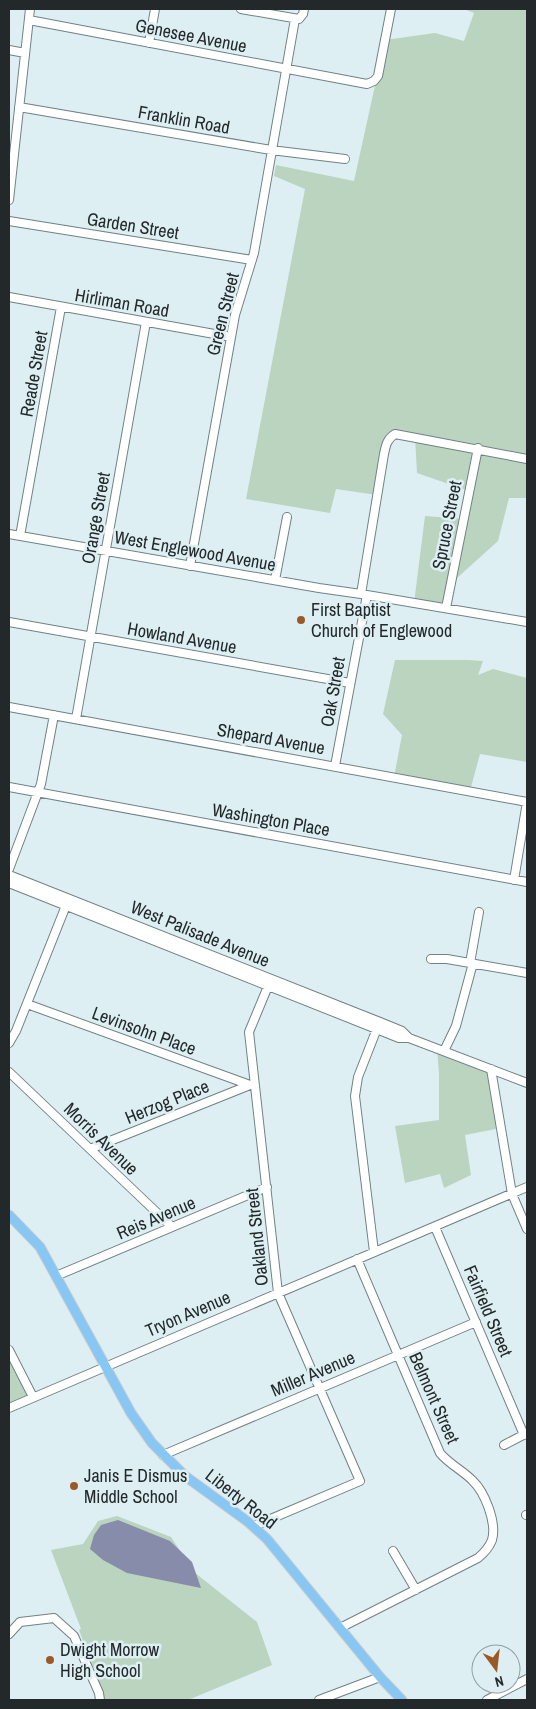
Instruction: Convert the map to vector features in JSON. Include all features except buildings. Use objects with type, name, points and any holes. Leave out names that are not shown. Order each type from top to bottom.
[{"type":"main road","name":"Liberty Road","points":[[9,1215],[40,1247],[138,1424],[162,1455],[185,1476],[254,1526],[273,1546],[380,1677],[402,1700]]},
{"type":"street","points":[[9,200],[30,9]]},
{"type":"street","points":[[149,43],[155,9]]},
{"type":"street","points":[[241,9],[295,19],[302,17],[304,9]]},
{"type":"street","name":"Genesee Avenue","points":[[29,20],[367,84],[377,78],[391,9]]},
{"type":"street","name":"Green Street","points":[[190,566],[237,307],[252,260],[295,19]]},
{"type":"street","points":[[9,50],[25,52]]},
{"type":"street","name":"Franklin Road","points":[[19,107],[271,150],[345,159]]},
{"type":"street","name":"Garden Street","points":[[9,221],[252,260]]},
{"type":"street","name":"Hirliman Road","points":[[9,298],[231,337]]},
{"type":"street","name":"Reade Street","points":[[20,536],[61,307]]},
{"type":"street","name":"Orange Street","points":[[76,719],[146,322]]},
{"type":"street","name":"Oak Street","points":[[335,766],[350,684],[384,454],[388,440],[395,434],[478,449]]},
{"type":"street","points":[[478,449],[527,458]]},
{"type":"street","name":"Spruce Street","points":[[446,608],[478,449]]},
{"type":"street","points":[[275,580],[287,517]]},
{"type":"street","name":"West Englewood Avenue","points":[[9,534],[527,622]]},
{"type":"street","name":"Howland Avenue","points":[[9,622],[350,684]]},
{"type":"street","name":"Shepard Avenue","points":[[9,707],[527,802]]},
{"type":"street","points":[[9,869],[45,770],[54,715]]},
{"type":"street","name":"Washington Place","points":[[9,788],[527,882]]},
{"type":"street","points":[[514,880],[527,802]]},
{"type":"street","name":"West Palisade Avenue","points":[[9,875],[68,902],[378,1025],[402,1031],[409,1038],[527,1083]]},
{"type":"street","name":"West Palisade Avenue","points":[[9,883],[68,902]]},
{"type":"street","points":[[9,1043],[16,1031],[68,902]]},
{"type":"street","points":[[444,1051],[456,1026],[472,963],[479,912]]},
{"type":"street","points":[[431,959],[447,959],[527,973]]},
{"type":"street","name":"Oakland Street","points":[[254,1526],[360,1481],[278,1292],[267,1187],[252,1084],[249,1032],[270,982]]},
{"type":"street","name":"Levinsohn Place","points":[[27,1004],[252,1084]]},
{"type":"street","points":[[374,1252],[355,1096],[358,1077],[378,1025]]},
{"type":"street","points":[[491,1068],[512,1194],[527,1229]]},
{"type":"street","name":"Morris Avenue","points":[[9,1072],[172,1227]]},
{"type":"street","name":"Herzog Place","points":[[90,1149],[252,1084]]},
{"type":"street","name":"Reis Avenue","points":[[56,1276],[267,1187]]},
{"type":"street","name":"Tryon Avenue","points":[[9,1408],[527,1187]]},
{"type":"street","name":"Fairfield Street","points":[[436,1227],[525,1434]]},
{"type":"street","name":"Belmont Street","points":[[340,1628],[478,1558],[492,1541],[493,1526],[487,1504],[474,1481],[440,1453],[357,1259]]},
{"type":"street","name":"Miller Avenue","points":[[162,1455],[476,1322]]},
{"type":"street","points":[[9,1350],[33,1397]]},
{"type":"street","points":[[504,1445],[525,1434]]},
{"type":"street","points":[[393,1551],[416,1590]]},
{"type":"street","points":[[9,1634],[20,1622],[54,1618],[74,1636],[100,1700]]},
{"type":"street","points":[[319,1700],[380,1677]]},
{"type":"street","points":[[487,1700],[527,1679]]},
{"type":"green space","points":[[464,9],[527,9],[527,498],[509,498],[498,541],[457,578],[446,608],[414,603],[425,516],[464,519],[469,491],[417,473],[415,436],[390,437],[377,495],[336,489],[330,513],[246,499],[305,189],[274,176],[276,165],[354,181],[385,40],[435,33],[464,41],[474,13]]},
{"type":"green space","points":[[395,660],[483,661],[478,675],[493,669],[527,678],[527,762],[480,754],[470,791],[394,777],[402,735],[383,714]]},
{"type":"green space","points":[[437,1048],[491,1069],[501,1128],[465,1135],[471,1175],[444,1188],[440,1174],[405,1183],[395,1126],[439,1120]]},
{"type":"green space","points":[[9,1356],[34,1398],[9,1409]]},
{"type":"green space","points":[[117,1516],[171,1537],[194,1572],[257,1622],[272,1665],[188,1700],[105,1700],[51,1550],[83,1544],[98,1521]]},
{"type":"water","points":[[118,1520],[170,1541],[192,1562],[201,1588],[127,1573],[103,1560],[90,1549],[94,1535],[101,1525]]},
{"type":"place","name":"First Baptist Church of Englewood","points":[[301,620]]},
{"type":"place","name":"Janis E Dismus Middle School","points":[[74,1486]]},
{"type":"place","name":"Dwight Morrow High School","points":[[50,1660]]}]
